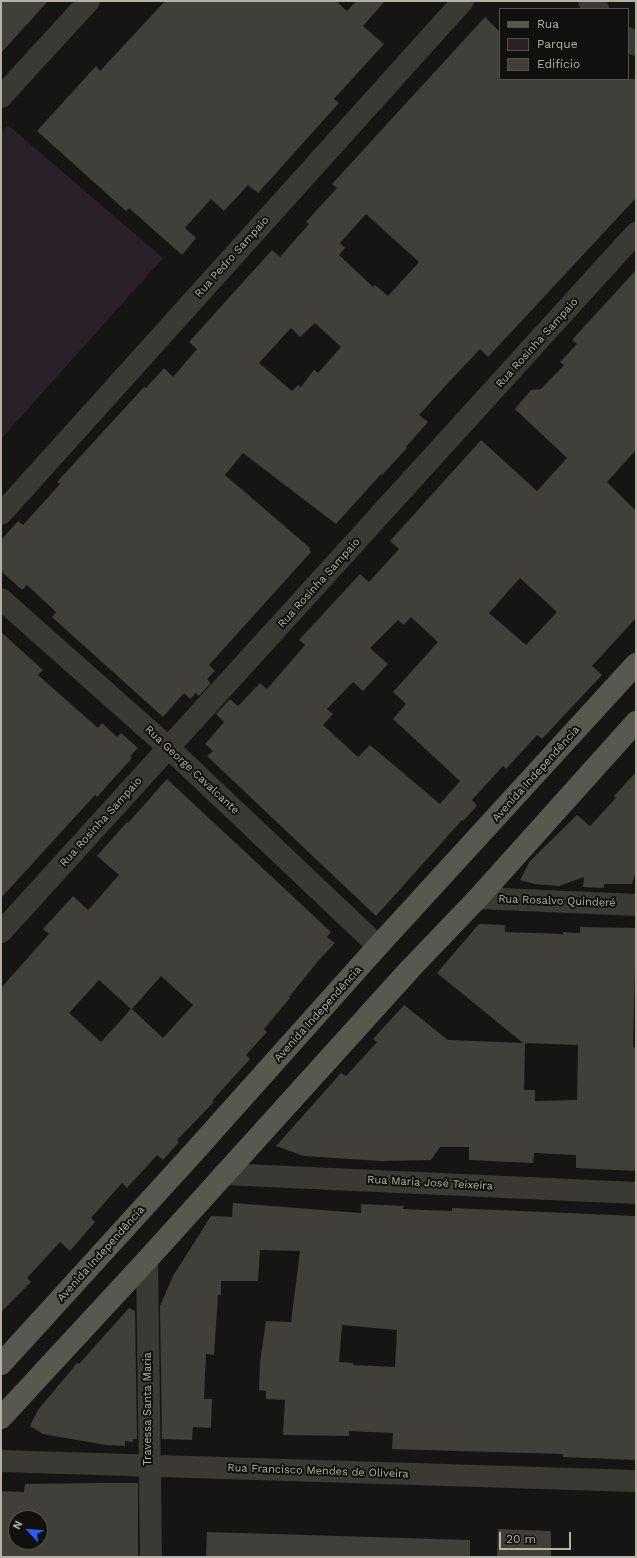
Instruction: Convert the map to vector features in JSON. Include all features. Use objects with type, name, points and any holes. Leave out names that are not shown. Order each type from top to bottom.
[{"type":"main road","name":"Avenida Independência","points":[[1,1364],[194,1152],[378,946],[636,664]]},
{"type":"main road","points":[[1,1418],[148,1260],[224,1174],[411,968],[478,898],[636,722]]},
{"type":"street","points":[[1,97],[89,1]]},
{"type":"street","name":"Rua Pedro Sampaio","points":[[1,514],[463,1]]},
{"type":"street","points":[[589,1],[597,8]]},
{"type":"street","name":"Rua Rosinha Sampaio","points":[[1,932],[636,233]]},
{"type":"street","name":"Rua George Cavalcante","points":[[1,599],[169,748],[378,946]]},
{"type":"street","name":"Rua Rosalvo Quinderé","points":[[478,898],[636,905]]},
{"type":"street","name":"Rua Maria José Teixeira","points":[[224,1174],[636,1192]]},
{"type":"street","name":"Travessa Santa Maria","points":[[148,1260],[151,1557]]},
{"type":"street","name":"Rua Francisco Mendes de Oliveira","points":[[1,1461],[636,1481]]},
{"type":"green space","points":[[8,125],[163,258],[1,439],[1,133]]},
{"type":"building","points":[[1,1],[48,1],[1,53]]},
{"type":"building","points":[[165,1],[336,1],[347,11],[356,1],[385,1],[363,26],[384,44],[334,99],[339,103],[258,193],[248,185],[224,211],[211,199],[185,228],[196,238],[182,255],[129,208],[126,211],[37,131],[96,66],[100,71]]},
{"type":"building","points":[[485,17],[499,31],[499,80],[636,79],[636,198],[488,357],[480,349],[449,382],[419,415],[428,422],[406,447],[407,448],[382,475],[381,474],[336,524],[243,453],[225,475],[310,548],[309,549],[311,552],[209,665],[215,671],[207,679],[211,683],[199,696],[196,693],[190,699],[184,693],[163,717],[52,617],[56,612],[27,585],[22,590],[1,571],[1,540],[18,521],[23,525],[60,484],[57,482],[144,387],[146,388],[164,368],[173,377],[197,349],[189,342],[272,250],[280,257],[309,224],[306,222],[337,188],[332,184]],"holes":[[[366,214],[419,262],[388,296],[375,285],[373,287],[339,255],[345,248],[340,243]],[[315,323],[341,347],[318,373],[314,370],[301,387],[298,385],[292,391],[259,363],[291,328],[300,337]]]},
{"type":"building","points":[[636,270],[636,450],[607,482],[636,511],[636,618],[592,666],[602,675],[542,739],[537,735],[506,769],[503,766],[472,800],[477,806],[463,821],[462,820],[376,916],[207,756],[213,751],[205,744],[224,722],[216,714],[230,699],[238,706],[260,683],[267,689],[305,645],[299,640],[360,574],[369,582],[399,549],[390,541],[481,440],[537,491],[567,458],[515,409],[531,390],[541,389],[564,365],[560,362],[577,344],[572,340]],"holes":[[[520,578],[557,612],[526,645],[489,613]],[[411,617],[438,642],[393,692],[406,704],[393,719],[460,781],[440,804],[370,745],[358,757],[323,725],[333,714],[327,709],[353,682],[363,691],[388,664],[370,648],[398,620],[404,625]]]},
{"type":"building","points":[[1,632],[43,670],[38,675],[98,728],[102,723],[117,737],[121,733],[138,748],[130,756],[132,758],[97,797],[95,795],[1,898]]},
{"type":"building","points":[[636,772],[636,871],[632,884],[604,884],[604,888],[583,887],[584,877],[559,886],[535,884],[520,880],[530,861],[577,815],[590,826],[616,798],[614,796]]},
{"type":"building","points":[[167,779],[331,932],[327,937],[335,943],[319,960],[264,1029],[267,1032],[246,1055],[250,1059],[212,1101],[214,1102],[177,1140],[179,1142],[163,1160],[157,1155],[127,1188],[122,1183],[91,1218],[95,1222],[70,1251],[60,1242],[27,1278],[31,1282],[1,1312],[1,988],[49,934],[43,929],[73,896],[88,910],[119,875],[97,856],[127,822],[128,823]],"holes":[[[161,976],[193,1005],[163,1038],[132,1009]],[[99,980],[131,1009],[101,1042],[69,1013]]]},
{"type":"building","points":[[479,924],[505,925],[505,932],[563,934],[563,932],[580,933],[580,927],[636,928],[633,1047],[636,1048],[636,1171],[576,1168],[576,1155],[534,1153],[533,1163],[469,1160],[469,1147],[440,1147],[431,1160],[380,1161],[304,1156],[276,1146],[341,1073],[346,1076],[377,1042],[373,1039],[404,1005],[448,1040],[523,1043],[437,973]],"holes":[[[525,1043],[578,1045],[577,1100],[535,1101],[535,1090],[524,1090]]]},
{"type":"building","points":[[233,1203],[361,1213],[361,1204],[404,1206],[403,1209],[425,1210],[452,1211],[452,1208],[636,1216],[636,1460],[563,1457],[563,1454],[392,1449],[393,1433],[349,1431],[349,1436],[283,1435],[285,1400],[266,1399],[266,1391],[259,1390],[260,1362],[266,1321],[291,1322],[300,1251],[260,1250],[258,1281],[221,1281],[221,1295],[218,1295],[214,1355],[206,1354],[204,1399],[212,1399],[211,1428],[193,1427],[192,1440],[162,1439],[160,1306],[173,1276],[211,1216],[232,1217]],"holes":[[[342,1325],[397,1330],[395,1367],[353,1365],[354,1363],[339,1362]]]},
{"type":"building","points":[[129,1308],[135,1311],[137,1439],[133,1439],[133,1442],[125,1441],[125,1446],[106,1445],[43,1434],[30,1426],[38,1410],[77,1363],[79,1364]]},
{"type":"building","points":[[138,1483],[138,1557],[1,1557],[1,1491],[24,1492],[25,1484]]},
{"type":"building","points":[[498,1529],[551,1531],[551,1557],[497,1557]]},
{"type":"building","points":[[207,1532],[470,1540],[470,1557],[206,1557]]}]
